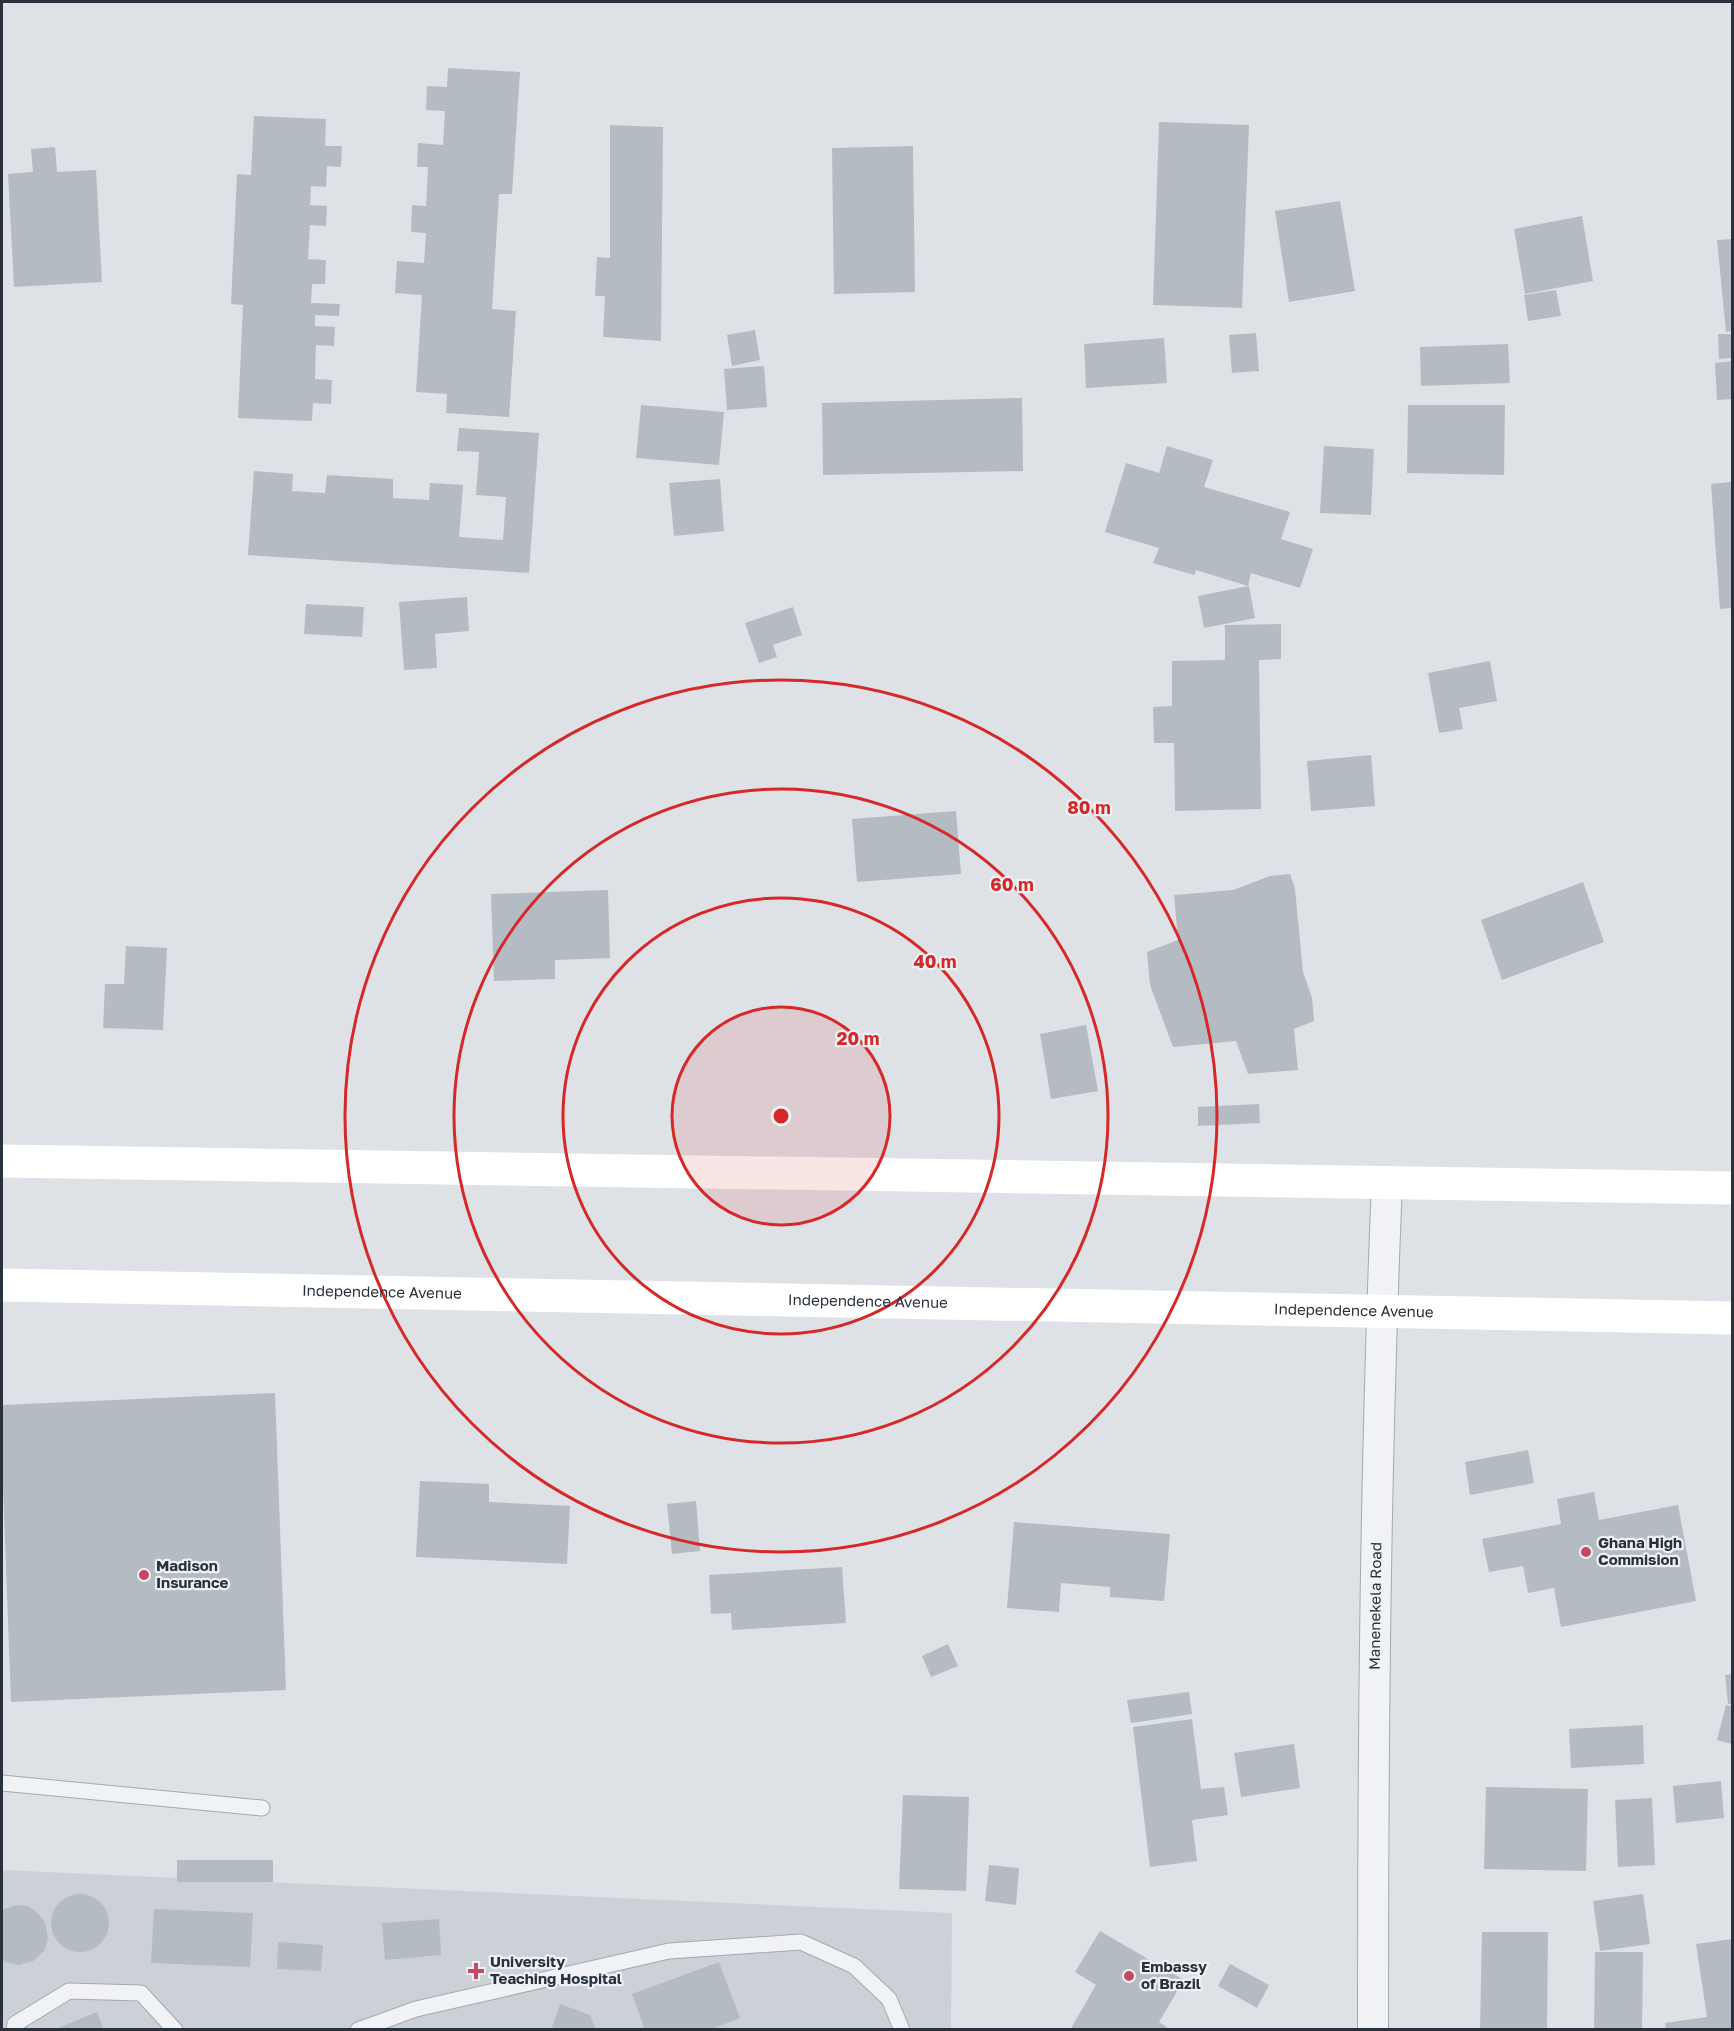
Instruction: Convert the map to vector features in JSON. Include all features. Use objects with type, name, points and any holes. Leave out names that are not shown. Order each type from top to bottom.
[{"type":"main road","points":[[2,1161],[1732,1188]]},
{"type":"main road","name":"Independence Avenue","points":[[2,1285],[1732,1318]]},
{"type":"street","name":"Manenekela Road","points":[[1373,2030],[1373,1782],[1382,1311],[1387,1183]]},
{"type":"lane","points":[[2,1783],[262,1808]]},
{"type":"lane","points":[[358,2030],[416,2009],[669,1951],[801,1942],[854,1966],[890,1999],[902,2030]]},
{"type":"lane","points":[[14,2030],[15,2024],[69,1990],[141,1993],[175,2030]]},
{"type":"shaded area","name":"University Teaching Hospital","points":[[2,1870],[952,1913],[951,2029],[2,2030]]},
{"type":"building","points":[[448,68],[520,72],[512,194],[499,194],[492,309],[516,311],[509,417],[446,413],[447,394],[416,392],[422,295],[395,293],[397,261],[424,263],[426,233],[411,232],[412,205],[426,206],[428,167],[417,167],[418,143],[443,145],[445,111],[426,110],[427,86],[447,87]]},
{"type":"building","points":[[254,116],[326,119],[325,146],[342,146],[341,167],[327,166],[326,187],[311,186],[310,205],[327,206],[326,226],[310,225],[308,259],[326,260],[325,284],[312,284],[311,303],[340,304],[339,316],[315,315],[315,326],[335,327],[334,346],[316,345],[315,379],[332,380],[331,404],[313,403],[312,421],[238,418],[243,305],[231,304],[237,174],[251,175]]},
{"type":"building","points":[[1159,122],[1249,125],[1242,308],[1153,305]]},
{"type":"building","points":[[610,125],[663,127],[661,341],[603,337],[605,296],[595,296],[597,257],[610,258]]},
{"type":"building","points":[[913,146],[915,292],[834,294],[832,148]]},
{"type":"building","points":[[55,147],[57,172],[96,170],[102,282],[14,287],[8,174],[33,172],[31,149]]},
{"type":"building","points":[[1340,201],[1355,291],[1289,302],[1275,211]]},
{"type":"building","points":[[1582,216],[1593,281],[1525,294],[1514,229]]},
{"type":"building","points":[[1732,239],[1732,331],[1726,332],[1717,240]]},
{"type":"building","points":[[1556,290],[1561,316],[1528,321],[1524,295]]},
{"type":"building","points":[[755,330],[760,360],[732,366],[727,335]]},
{"type":"building","points":[[1256,333],[1259,371],[1232,373],[1229,335]]},
{"type":"building","points":[[1718,334],[1732,334],[1732,358],[1719,359]]},
{"type":"building","points":[[1164,338],[1167,383],[1086,388],[1084,344]]},
{"type":"building","points":[[1508,344],[1510,383],[1421,386],[1420,347]]},
{"type":"building","points":[[1732,361],[1732,399],[1717,400],[1715,363]]},
{"type":"building","points":[[764,366],[767,407],[727,410],[724,369]]},
{"type":"building","points":[[1022,398],[1023,471],[823,475],[822,403]]},
{"type":"building","points":[[641,405],[724,412],[719,465],[636,458]]},
{"type":"building","points":[[1408,405],[1505,405],[1504,475],[1407,473]]},
{"type":"building","points":[[459,428],[539,433],[529,573],[248,555],[254,471],[293,474],[292,491],[325,493],[327,475],[393,479],[393,498],[429,500],[430,483],[463,485],[459,537],[503,540],[506,497],[476,495],[479,452],[457,451]]},
{"type":"building","points":[[1167,446],[1213,460],[1204,487],[1290,512],[1281,539],[1313,549],[1300,588],[1251,573],[1248,586],[1196,570],[1194,575],[1153,563],[1159,548],[1105,532],[1126,463],[1159,473]]},
{"type":"building","points":[[1324,446],[1374,449],[1371,515],[1320,513]]},
{"type":"building","points":[[720,479],[724,531],[674,536],[669,483]]},
{"type":"building","points":[[1732,482],[1732,608],[1720,609],[1711,484]]},
{"type":"building","points":[[1249,586],[1255,618],[1204,628],[1198,596]]},
{"type":"building","points":[[467,597],[469,631],[435,634],[437,668],[404,670],[399,602]]},
{"type":"building","points":[[306,604],[364,607],[362,637],[304,634]]},
{"type":"building","points":[[793,607],[802,635],[773,645],[777,657],[759,663],[745,623]]},
{"type":"building","points":[[1281,624],[1281,659],[1259,660],[1261,809],[1175,811],[1174,743],[1154,743],[1153,707],[1172,706],[1172,661],[1225,660],[1225,625]]},
{"type":"building","points":[[1490,661],[1497,701],[1459,708],[1463,729],[1439,733],[1428,673]]},
{"type":"building","points":[[1371,755],[1375,806],[1311,811],[1307,761]]},
{"type":"building","points":[[956,811],[961,874],[857,882],[852,819]]},
{"type":"building","points":[[1290,874],[1295,889],[1303,972],[1312,998],[1314,1021],[1294,1029],[1298,1070],[1248,1074],[1236,1041],[1173,1047],[1150,985],[1147,952],[1178,940],[1174,895],[1233,890],[1270,876]]},
{"type":"building","points":[[1583,882],[1604,942],[1502,980],[1481,920]]},
{"type":"building","points":[[608,890],[610,958],[555,960],[555,979],[494,981],[491,894]]},
{"type":"building","points":[[126,946],[167,948],[163,1030],[103,1028],[105,984],[124,984]]},
{"type":"building","points":[[1086,1025],[1098,1091],[1051,1099],[1040,1034]]},
{"type":"building","points":[[1259,1104],[1260,1123],[1198,1126],[1198,1107]]},
{"type":"building","name":"Madison Insurance","points":[[275,1393],[286,1690],[11,1702],[2,1405]]},
{"type":"building","points":[[1528,1450],[1534,1483],[1470,1495],[1465,1462]]},
{"type":"building","points":[[420,1481],[489,1484],[489,1502],[570,1506],[567,1564],[416,1557]]},
{"type":"building","name":"Ghana High Commision","points":[[1594,1492],[1599,1520],[1678,1505],[1696,1601],[1561,1627],[1554,1588],[1528,1593],[1523,1566],[1489,1572],[1482,1539],[1561,1524],[1557,1499]]},
{"type":"building","points":[[696,1501],[700,1551],[672,1554],[667,1504]]},
{"type":"building","points":[[1014,1522],[1170,1534],[1164,1601],[1110,1597],[1110,1587],[1061,1583],[1059,1612],[1007,1608]]},
{"type":"building","points":[[842,1567],[846,1623],[732,1630],[731,1613],[711,1614],[709,1575]]},
{"type":"building","points":[[948,1644],[958,1666],[931,1677],[922,1656]]},
{"type":"building","points":[[1732,1674],[1732,1704],[1728,1704],[1725,1675]]},
{"type":"building","points":[[1189,1692],[1192,1714],[1131,1723],[1127,1700]]},
{"type":"building","points":[[1726,1705],[1732,1706],[1732,1744],[1717,1740]]},
{"type":"building","points":[[1192,1719],[1201,1789],[1224,1787],[1228,1815],[1192,1820],[1197,1861],[1150,1867],[1133,1727]]},
{"type":"building","points":[[1643,1725],[1644,1764],[1571,1768],[1569,1729]]},
{"type":"building","points":[[1294,1744],[1300,1788],[1241,1797],[1234,1753]]},
{"type":"building","points":[[1721,1781],[1724,1818],[1676,1823],[1673,1786]]},
{"type":"building","points":[[1486,1787],[1588,1789],[1586,1871],[1484,1869]]},
{"type":"building","points":[[903,1795],[969,1797],[966,1891],[899,1889]]},
{"type":"building","points":[[1652,1798],[1655,1865],[1618,1867],[1615,1800]]},
{"type":"building","points":[[177,1860],[273,1860],[273,1882],[177,1882]]},
{"type":"building","points":[[989,1865],[1019,1868],[1016,1905],[985,1901]]},
{"type":"building","points":[[74,1894],[86,1894],[101,1902],[109,1917],[109,1929],[101,1944],[86,1952],[74,1952],[59,1944],[51,1929],[51,1917],[59,1902]]},
{"type":"building","points":[[1643,1894],[1650,1944],[1600,1951],[1593,1901]]},
{"type":"building","points":[[16,1905],[28,1906],[38,1913],[45,1923],[48,1938],[44,1951],[33,1961],[19,1965],[5,1962],[2,1958],[2,1910]]},
{"type":"building","points":[[154,1909],[253,1913],[250,1967],[151,1963]]},
{"type":"building","points":[[439,1919],[441,1955],[385,1960],[382,1923]]},
{"type":"building","name":"Embassy of Brazil","points":[[1100,1931],[1184,1980],[1159,2022],[1171,2030],[1070,2030],[1096,1985],[1075,1972]]},
{"type":"building","points":[[1482,1932],[1548,1932],[1547,2030],[1480,2030]]},
{"type":"building","points":[[1732,1939],[1732,2030],[1666,2030],[1665,2023],[1707,2017],[1696,1944]]},
{"type":"building","points":[[278,1942],[323,1945],[321,1971],[277,1969]]},
{"type":"building","points":[[1595,1952],[1643,1952],[1642,2030],[1594,2030]]},
{"type":"building","points":[[719,1962],[740,2018],[709,2030],[645,2030],[632,1994]]},
{"type":"building","points":[[1230,1964],[1269,1985],[1257,2008],[1218,1986]]},
{"type":"building","points":[[560,2004],[590,2015],[596,2030],[551,2030]]},
{"type":"building","points":[[97,2012],[104,2030],[56,2030],[56,2029]]},
{"type":"place","name":"Ghana High Commision","points":[[1586,1552]]},
{"type":"place","name":"Madison Insurance","points":[[144,1575]]},
{"type":"place","name":"University Teaching Hospital","points":[[476,1971]]},
{"type":"place","name":"Embassy of Brazil","points":[[1129,1976]]}]
